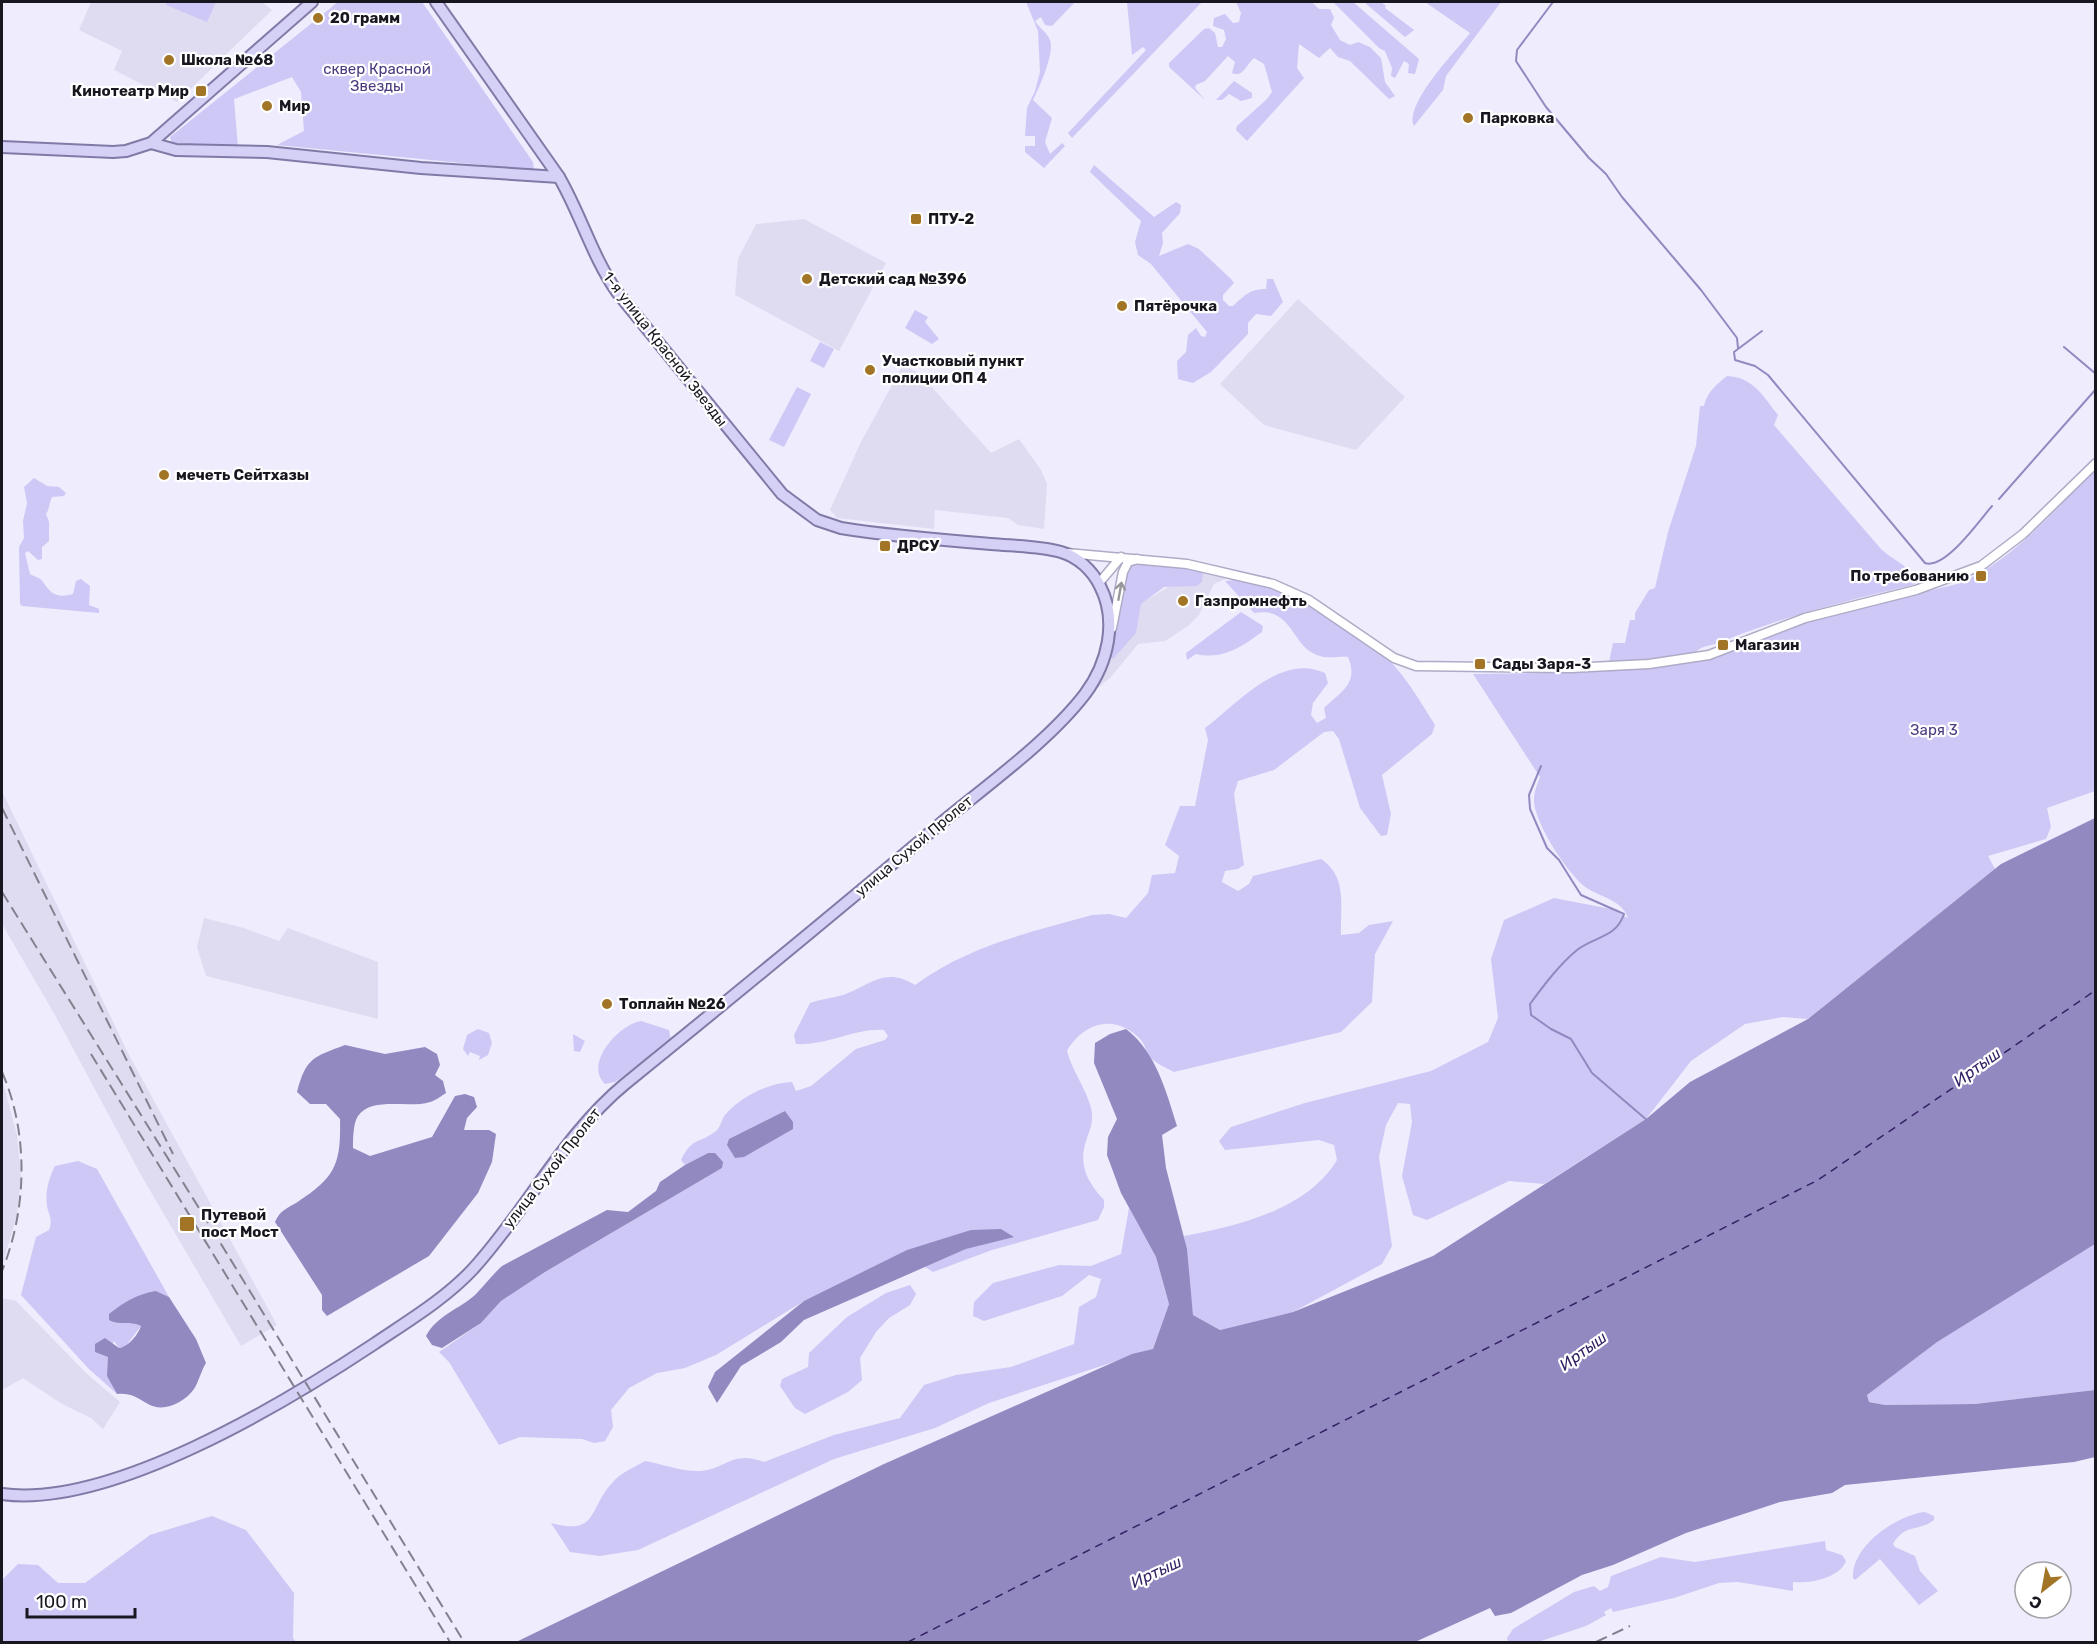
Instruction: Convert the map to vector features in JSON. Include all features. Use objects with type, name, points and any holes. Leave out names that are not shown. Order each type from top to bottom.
[{"type":"main road","points":[[2,147],[113,152],[126,151],[151,143],[312,2]]},
{"type":"main road","name":"1-я улица Красной Звезды","points":[[436,2],[559,177],[579,214],[596,258],[617,292],[782,494],[817,520],[841,528],[1062,552]]},
{"type":"main road","points":[[151,143],[176,150],[267,152],[421,168],[559,177]]},
{"type":"main road","points":[[1062,552],[1083,563],[1099,583],[1110,614],[1110,634]]},
{"type":"main road","name":"улица Сухой Пролет","points":[[2,1494],[36,1495],[79,1487],[127,1473],[192,1447],[317,1382],[425,1309],[470,1272],[578,1133],[608,1099],[788,953],[1070,713],[1095,680],[1110,634]]},
{"type":"street","points":[[1062,552],[1141,559],[1214,569],[1291,591],[1329,611],[1401,662],[1416,666],[1571,668],[1649,664],[1709,655],[1805,618],[1904,594],[1968,573],[1981,566],[2023,534],[2096,463]]},
{"type":"street","points":[[1099,583],[1121,557]]},
{"type":"street","points":[[1110,634],[1123,572],[1128,562],[1141,559]]},
{"type":"shaded area","name":"Школа №68","points":[[91,2],[262,2],[272,10],[177,102],[114,70],[122,51],[79,30]]},
{"type":"shaded area","name":"Детский сад №396","points":[[804,219],[886,263],[839,351],[735,295],[738,259],[756,224]]},
{"type":"shaded area","points":[[1298,299],[1405,397],[1356,450],[1264,425],[1220,384]]},
{"type":"shaded area","points":[[903,365],[920,374],[991,453],[1019,439],[1041,470],[1047,484],[1044,529],[1018,525],[1008,518],[935,510],[934,529],[837,518],[830,510],[861,442]]},
{"type":"shaded area","points":[[1198,569],[1232,576],[1214,584],[1199,615],[1188,626],[1165,641],[1138,644],[1110,678],[1089,695],[1110,656],[1136,633],[1140,604]]},
{"type":"shaded area","points":[[2,791],[129,1055],[277,1325],[241,1346],[141,1175],[55,1015],[2,924]]},
{"type":"shaded area","points":[[204,918],[244,928],[279,941],[288,928],[378,962],[378,1019],[206,976],[197,947]]},
{"type":"shaded area","points":[[2,1078],[17,1135],[21,1175],[17,1215],[2,1266]]},
{"type":"shaded area","points":[[2,1298],[16,1301],[86,1373],[120,1402],[103,1429],[91,1418],[62,1404],[23,1378],[2,1390]]},
{"type":"green space","points":[[167,2],[216,2],[207,22],[166,5]]},
{"type":"green space","name":"сквер Красной Звезды","points":[[338,2],[422,2],[533,162],[534,170],[277,145],[304,131],[301,92],[292,77],[234,99],[238,147],[172,143],[170,137]]},
{"type":"green space","points":[[1026,2],[1075,2],[1052,26],[1045,25],[1041,17],[1035,21],[1049,37],[1051,46],[1046,70],[1033,100],[1052,118],[1045,142],[1050,154],[1062,143],[1065,146],[1044,168],[1025,152],[1025,146],[1035,146],[1035,136],[1025,136],[1027,108],[1040,72],[1038,31]]},
{"type":"green space","points":[[1127,2],[1202,2],[1072,138],[1068,133],[1146,50],[1143,47],[1132,55]]},
{"type":"green space","points":[[1236,2],[1312,2],[1319,9],[1330,9],[1334,18],[1331,25],[1340,40],[1350,45],[1358,42],[1370,47],[1381,58],[1385,82],[1395,96],[1389,99],[1350,61],[1338,57],[1330,48],[1319,58],[1299,44],[1297,68],[1304,78],[1247,141],[1236,130],[1237,126],[1272,92],[1264,64],[1254,58],[1242,72],[1236,74],[1232,73],[1235,62],[1228,56],[1205,81],[1196,85],[1195,88],[1205,100],[1169,67],[1169,63],[1204,29],[1209,28],[1215,33],[1218,47],[1222,47],[1226,39],[1224,30],[1213,26],[1214,18],[1225,14],[1233,23],[1239,22],[1241,13]]},
{"type":"green space","points":[[1333,2],[1353,2],[1419,59],[1415,74],[1408,73],[1409,64],[1404,61],[1395,78],[1391,76],[1392,68],[1385,51],[1379,48]]},
{"type":"green space","points":[[1364,2],[1382,3],[1386,6],[1385,8],[1414,30],[1405,37]]},
{"type":"green space","points":[[1425,2],[1501,2],[1446,76],[1443,90],[1414,126],[1413,116],[1424,92],[1470,33]]},
{"type":"green space","points":[[1234,81],[1252,93],[1252,98],[1241,101],[1229,94],[1222,100],[1216,100]]},
{"type":"green space","points":[[1094,165],[1154,217],[1176,202],[1181,205],[1180,213],[1162,233],[1163,243],[1159,256],[1188,244],[1199,249],[1234,283],[1223,295],[1223,300],[1229,306],[1233,306],[1252,291],[1266,289],[1267,279],[1273,279],[1283,302],[1271,316],[1256,314],[1248,323],[1248,334],[1211,372],[1193,383],[1178,379],[1177,361],[1186,352],[1188,335],[1196,328],[1201,336],[1205,337],[1207,332],[1151,264],[1138,255],[1135,242],[1141,221],[1090,172]]},
{"type":"green space","points":[[915,310],[928,317],[925,322],[939,339],[932,344],[905,328]]},
{"type":"green space","points":[[820,342],[834,349],[824,368],[810,361]]},
{"type":"green space","points":[[1727,376],[1744,380],[1757,389],[1778,415],[1774,425],[1881,549],[1911,571],[1919,580],[1913,585],[1792,617],[1704,647],[1696,652],[1647,660],[1609,662],[1613,643],[1625,643],[1630,620],[1635,620],[1635,613],[1649,590],[1655,588],[1668,532],[1696,446],[1700,406],[1704,406],[1710,393]]},
{"type":"green space","points":[[797,387],[811,394],[784,447],[769,440]]},
{"type":"green space","name":"Заря 3","points":[[2095,469],[2095,791],[2047,808],[2051,827],[2046,839],[1988,856],[1995,869],[1808,1019],[1783,1017],[1745,1024],[1691,1061],[1646,1119],[1544,1184],[1509,1181],[1427,1220],[1413,1215],[1402,1176],[1412,1122],[1410,1104],[1398,1103],[1386,1125],[1379,1157],[1392,1246],[1382,1264],[1293,1312],[1220,1330],[1193,1315],[1184,1236],[1226,1227],[1269,1213],[1308,1192],[1337,1160],[1334,1145],[1319,1140],[1225,1150],[1219,1141],[1231,1127],[1305,1103],[1431,1071],[1488,1042],[1498,1018],[1491,959],[1504,920],[1554,898],[1611,909],[1628,918],[1615,902],[1584,886],[1569,871],[1555,850],[1542,827],[1534,804],[1540,777],[1473,674],[1541,673],[1702,661],[1803,622],[1957,584],[1996,563],[2032,534]]},
{"type":"green space","points":[[34,478],[47,486],[59,487],[66,493],[64,496],[51,499],[46,514],[49,522],[49,541],[42,547],[42,559],[38,560],[28,551],[25,553],[30,574],[40,579],[52,593],[63,596],[73,594],[76,581],[81,579],[90,586],[89,605],[99,609],[99,613],[20,604],[19,547],[24,538],[23,521],[27,503],[24,487]]},
{"type":"green space","points":[[1136,561],[1198,569],[1203,573],[1202,582],[1197,586],[1164,587],[1141,604],[1136,633],[1113,659],[1110,656],[1126,573],[1128,567]]},
{"type":"green space","points":[[1244,579],[1300,601],[1336,619],[1369,642],[1399,671],[1435,725],[1432,734],[1382,775],[1391,814],[1387,835],[1381,836],[1360,808],[1339,739],[1333,731],[1324,732],[1274,770],[1238,781],[1234,794],[1244,865],[1238,869],[1225,871],[1222,882],[1238,891],[1249,884],[1253,876],[1321,859],[1330,866],[1339,883],[1341,935],[1359,933],[1369,925],[1393,921],[1375,954],[1372,1002],[1341,1032],[1174,1072],[1152,1059],[1141,1040],[1121,1026],[1111,1024],[1091,1028],[1082,1033],[1067,1051],[1091,1108],[1092,1119],[1083,1157],[1085,1171],[1104,1200],[1104,1207],[1098,1220],[992,1250],[933,1272],[925,1267],[966,1249],[1011,1236],[1001,1229],[804,1301],[716,1355],[685,1368],[657,1373],[629,1388],[611,1410],[613,1427],[605,1441],[594,1443],[582,1439],[520,1437],[499,1445],[449,1362],[439,1352],[481,1323],[501,1301],[545,1272],[722,1168],[708,1153],[685,1165],[681,1160],[689,1147],[718,1129],[725,1115],[747,1096],[783,1083],[792,1082],[796,1091],[811,1086],[856,1049],[885,1040],[888,1036],[884,1030],[873,1030],[819,1042],[796,1044],[794,1035],[810,1003],[843,995],[886,977],[894,977],[915,985],[957,959],[979,950],[1092,915],[1109,914],[1126,918],[1148,893],[1152,875],[1175,873],[1179,856],[1165,845],[1180,806],[1195,806],[1208,740],[1205,728],[1260,684],[1276,675],[1308,668],[1325,673],[1328,683],[1313,703],[1311,715],[1317,723],[1326,718],[1324,708],[1347,686],[1350,680],[1351,666],[1348,657],[1323,657],[1310,652],[1285,622],[1277,616],[1254,613],[1225,581]]},
{"type":"green space","points":[[1241,612],[1263,626],[1262,632],[1247,643],[1223,654],[1196,654],[1187,660],[1186,653]]},
{"type":"green space","points":[[641,1021],[669,1030],[671,1040],[615,1082],[605,1084],[599,1075],[598,1066],[601,1056],[623,1029]]},
{"type":"green space","points":[[478,1029],[489,1033],[492,1043],[488,1055],[479,1060],[480,1056],[470,1052],[468,1056],[463,1049],[467,1035]]},
{"type":"green space","points":[[573,1034],[585,1041],[580,1052],[574,1051]]},
{"type":"green space","points":[[78,1161],[97,1169],[169,1297],[156,1291],[114,1323],[132,1321],[141,1326],[125,1347],[119,1348],[114,1341],[111,1349],[108,1368],[117,1394],[89,1369],[21,1295],[36,1237],[49,1230],[51,1220],[47,1195],[55,1166]]},
{"type":"green space","points":[[1129,1208],[1156,1257],[1169,1304],[1153,1349],[989,1403],[935,1428],[834,1459],[638,1550],[600,1556],[570,1552],[551,1523],[577,1526],[585,1523],[616,1479],[645,1461],[694,1471],[710,1470],[730,1461],[744,1458],[764,1462],[834,1435],[900,1418],[924,1385],[956,1375],[1011,1367],[1074,1344],[1079,1307],[1096,1297],[1101,1279],[1089,1275],[1062,1296],[984,1321],[973,1316],[974,1302],[993,1283],[1059,1265],[1091,1266],[1121,1254]]},
{"type":"green space","points":[[2095,1244],[2095,1390],[1975,1404],[1885,1405],[1869,1402],[1867,1395],[1948,1333]]},
{"type":"green space","points":[[910,1285],[916,1294],[910,1305],[889,1318],[876,1332],[860,1358],[862,1380],[848,1392],[805,1414],[795,1408],[780,1386],[782,1379],[808,1367],[809,1353],[847,1317],[886,1293]]},
{"type":"green space","points":[[1925,1512],[1934,1516],[1934,1520],[1923,1526],[1907,1530],[1893,1544],[1915,1556],[1920,1571],[1938,1591],[1919,1605],[1880,1559],[1855,1580],[1853,1578],[1854,1566],[1859,1555],[1878,1534],[1902,1519]]},
{"type":"green space","points":[[212,1516],[246,1530],[294,1593],[293,1638],[296,1642],[2,1642],[2,1580],[18,1564],[38,1565],[58,1583],[85,1583],[150,1535]]},
{"type":"green space","points":[[1825,1541],[1826,1550],[1842,1555],[1846,1561],[1843,1567],[1823,1579],[1793,1582],[1793,1591],[1738,1582],[1719,1583],[1674,1598],[1613,1612],[1611,1608],[1604,1612],[1606,1615],[1586,1626],[1538,1642],[1508,1642],[1507,1638],[1513,1629],[1574,1592],[1594,1586],[1600,1591],[1608,1587],[1611,1576],[1661,1557],[1695,1562]]},
{"type":"water","name":"Иртыш","points":[[2095,818],[2095,1244],[1937,1342],[1867,1395],[1869,1402],[1885,1405],[1975,1404],[2095,1390],[2095,1457],[2074,1462],[1845,1485],[1832,1493],[1780,1502],[1686,1533],[1613,1565],[1582,1575],[1511,1613],[1495,1616],[1490,1608],[1415,1642],[516,1642],[884,1464],[1132,1354],[1153,1349],[1169,1304],[1156,1257],[1121,1193],[1107,1155],[1108,1137],[1117,1119],[1094,1063],[1095,1043],[1110,1034],[1126,1029],[1136,1038],[1159,1073],[1164,1086],[1177,1126],[1162,1135],[1166,1168],[1187,1249],[1193,1315],[1220,1330],[1293,1312],[1433,1256],[1646,1119],[1690,1082],[1808,1019],[2001,864]]},
{"type":"water","points":[[345,1045],[385,1054],[425,1047],[437,1054],[440,1065],[435,1075],[443,1081],[446,1093],[436,1100],[421,1104],[381,1105],[364,1110],[355,1123],[353,1148],[370,1156],[432,1137],[455,1096],[465,1094],[474,1097],[477,1107],[467,1118],[464,1130],[489,1130],[496,1134],[492,1162],[478,1193],[429,1256],[327,1316],[322,1310],[322,1295],[275,1222],[282,1212],[321,1184],[334,1168],[339,1147],[340,1119],[326,1104],[310,1104],[297,1092],[304,1072],[312,1060]]},
{"type":"water","points":[[785,1111],[793,1122],[793,1129],[744,1157],[735,1158],[727,1145],[729,1139]]},
{"type":"water","points":[[708,1153],[715,1153],[723,1162],[722,1168],[545,1272],[501,1301],[481,1323],[442,1348],[432,1345],[426,1336],[436,1323],[476,1294],[502,1266],[607,1210],[628,1212],[656,1191],[660,1182]]},
{"type":"water","points":[[1001,1229],[1014,1237],[966,1249],[804,1320],[781,1342],[741,1366],[717,1403],[708,1387],[715,1372],[804,1301],[907,1250],[971,1230]]},
{"type":"water","points":[[156,1291],[169,1297],[196,1339],[206,1363],[190,1394],[185,1399],[167,1407],[154,1407],[137,1397],[117,1394],[107,1376],[108,1357],[95,1352],[95,1344],[105,1338],[119,1348],[132,1340],[141,1326],[133,1323],[113,1322],[109,1320],[109,1314],[131,1299]]},
{"type":"waterway","points":[[1553,2],[1517,50],[1516,61],[1546,107],[1589,158],[1606,174],[1622,197],[1701,290],[1737,338],[1738,348]]},
{"type":"waterway","points":[[1762,331],[1734,352],[1735,360],[1755,366],[1768,375],[1925,563],[1933,563],[1952,552],[1992,506]]},
{"type":"waterway","points":[[2064,347],[2096,374]]},
{"type":"waterway","points":[[1999,499],[2096,389]]},
{"type":"waterway","points":[[1541,766],[1529,795],[1530,809],[1547,848],[1559,860],[1581,895],[1624,914],[1616,928],[1584,945],[1558,969],[1530,1004],[1531,1015],[1571,1039],[1592,1073],[1648,1121]]},
{"type":"ferry route","points":[[908,1642],[1818,1180],[2096,990]]},
{"type":"railway","points":[[2,808],[173,1154]]},
{"type":"railway","points":[[2,892],[207,1221],[464,1642]]},
{"type":"railway","points":[[91,1054],[450,1642]]},
{"type":"railway","points":[[2,1072],[17,1121],[22,1171],[16,1222],[2,1271]]},
{"type":"railway","points":[[1596,1642],[1630,1626]]},
{"type":"place","name":"20 грамм","points":[[318,18]]},
{"type":"place","name":"Школа №68","points":[[169,60]]},
{"type":"place","name":"Кинотеатр Мир","points":[[201,91]]},
{"type":"place","name":"Мир","points":[[267,106]]},
{"type":"place","name":"Парковка","points":[[1468,118]]},
{"type":"place","name":"ПТУ-2","points":[[916,219]]},
{"type":"place","name":"Детский сад №396","points":[[807,279]]},
{"type":"place","name":"Пятёрочка","points":[[1122,306]]},
{"type":"place","name":"Участковый пункт полиции ОП 4","points":[[870,370]]},
{"type":"place","name":"мечеть Сейтхазы","points":[[164,475]]},
{"type":"place","name":"ДРСУ","points":[[885,546]]},
{"type":"place","name":"По требованию","points":[[1981,576]]},
{"type":"place","name":"Газпромнефть","points":[[1183,601]]},
{"type":"place","name":"Магазин","points":[[1723,645]]},
{"type":"place","name":"Сады Заря-3","points":[[1480,664]]},
{"type":"place","name":"Топлайн №26","points":[[607,1004]]},
{"type":"place","name":"Путевой пост Мост","points":[[187,1224]]}]
